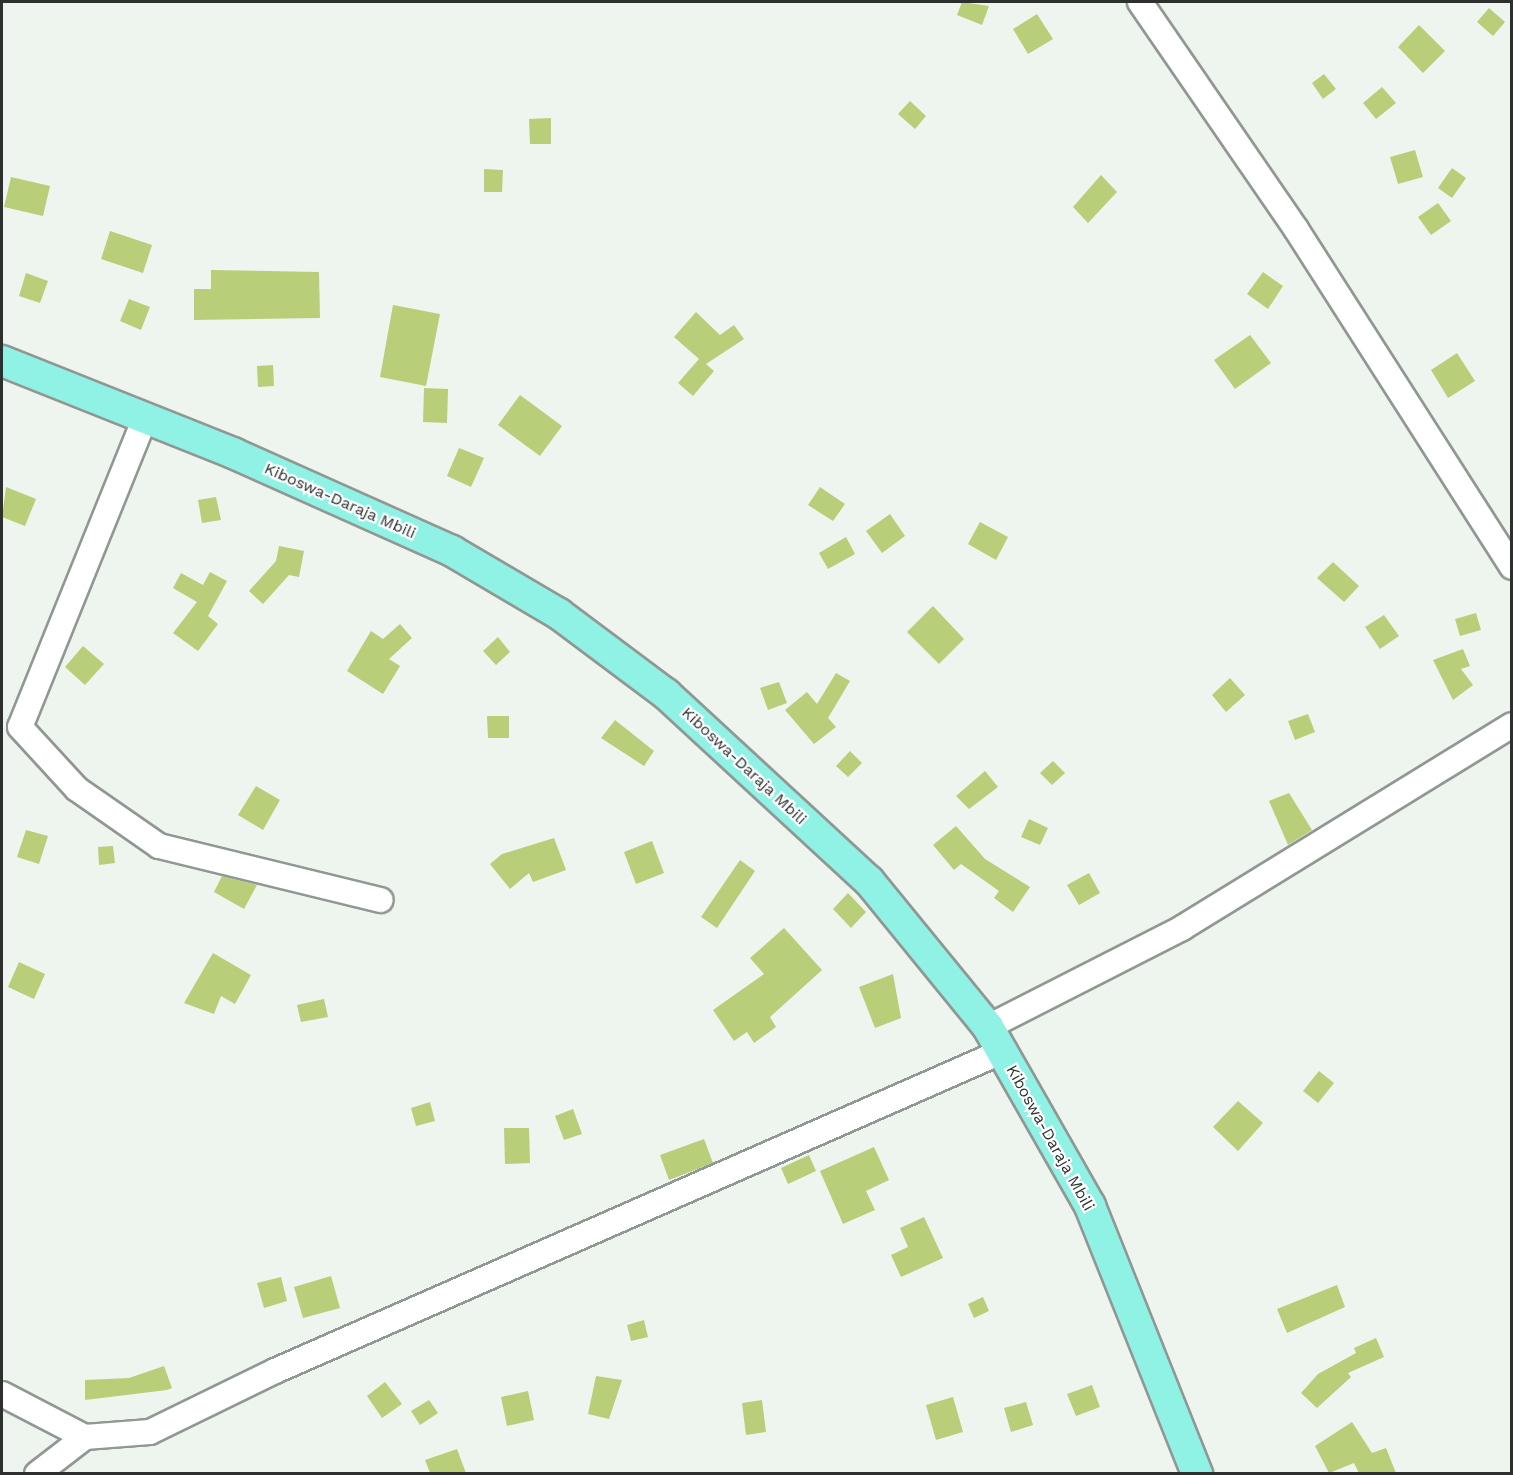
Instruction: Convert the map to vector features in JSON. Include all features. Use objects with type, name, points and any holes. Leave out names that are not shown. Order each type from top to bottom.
[{"type":"main road","name":"Kiboswa-Daraja Mbili","points":[[2,361],[145,418],[452,551],[559,614],[666,694],[868,881],[994,1039],[1090,1206],[1197,1473]]},
{"type":"street","points":[[1140,2],[1296,229],[1512,567]]},
{"type":"street","points":[[145,418],[20,727],[77,789],[159,846],[381,900]]},
{"type":"street","points":[[2,1394],[85,1437],[150,1432],[275,1371],[994,1039],[1182,928],[1512,725]]},
{"type":"street","points":[[37,1473],[85,1437]]},
{"type":"building","points":[[962,2],[989,6],[982,25],[957,15]]},
{"type":"building","points":[[1489,8],[1505,22],[1493,36],[1477,22]]},
{"type":"building","points":[[1037,14],[1053,39],[1028,54],[1013,29]]},
{"type":"building","points":[[1419,25],[1445,51],[1423,73],[1398,47]]},
{"type":"building","points":[[1324,74],[1336,89],[1323,99],[1312,83]]},
{"type":"building","points":[[1382,87],[1396,103],[1376,119],[1363,103]]},
{"type":"building","points":[[910,101],[926,116],[915,129],[898,114]]},
{"type":"building","points":[[551,118],[551,144],[530,144],[529,119]]},
{"type":"building","points":[[1415,150],[1423,177],[1398,184],[1390,157]]},
{"type":"building","points":[[1452,168],[1466,178],[1452,198],[1438,188]]},
{"type":"building","points":[[484,169],[503,170],[502,192],[484,192]]},
{"type":"building","points":[[1101,175],[1117,192],[1088,223],[1073,207]]},
{"type":"building","points":[[11,177],[50,186],[43,216],[4,207]]},
{"type":"building","points":[[1438,203],[1451,221],[1431,235],[1418,217]]},
{"type":"building","points":[[110,231],[152,245],[143,273],[101,259]]},
{"type":"building","points":[[211,270],[319,272],[320,318],[194,320],[194,289],[211,289]]},
{"type":"building","points":[[1263,272],[1283,286],[1268,309],[1247,294]]},
{"type":"building","points":[[26,273],[48,281],[40,303],[19,296]]},
{"type":"building","points":[[129,299],[150,307],[141,330],[120,321]]},
{"type":"building","points":[[393,305],[440,314],[426,386],[380,377]]},
{"type":"building","points":[[696,312],[720,335],[734,325],[744,339],[706,364],[714,371],[693,396],[678,383],[699,359],[674,337]]},
{"type":"building","points":[[1250,335],[1271,363],[1235,389],[1214,360]]},
{"type":"building","points":[[1457,353],[1475,381],[1448,398],[1431,370]]},
{"type":"building","points":[[273,365],[274,386],[258,387],[257,366]]},
{"type":"building","points":[[424,388],[448,389],[447,423],[423,422]]},
{"type":"building","points":[[520,395],[562,426],[540,456],[498,425]]},
{"type":"building","points":[[459,448],[484,458],[471,487],[447,476]]},
{"type":"building","points":[[6,487],[36,499],[25,526],[2,517]]},
{"type":"building","points":[[820,487],[845,504],[833,521],[808,505]]},
{"type":"building","points":[[216,497],[221,520],[202,523],[198,500]]},
{"type":"building","points":[[890,514],[905,536],[882,553],[866,531]]},
{"type":"building","points":[[980,522],[1008,537],[996,560],[968,544]]},
{"type":"building","points":[[846,537],[855,554],[828,569],[819,553]]},
{"type":"building","points":[[279,546],[304,551],[299,577],[289,575],[263,604],[249,591],[276,561]]},
{"type":"building","points":[[1333,562],[1359,586],[1344,602],[1317,578]]},
{"type":"building","points":[[210,572],[227,581],[208,616],[218,624],[198,651],[173,633],[197,602],[173,588],[181,573],[203,585]]},
{"type":"building","points":[[933,606],[964,639],[939,664],[907,632]]},
{"type":"building","points":[[1476,613],[1481,630],[1460,636],[1455,619]]},
{"type":"building","points":[[1384,615],[1399,636],[1380,649],[1365,627]]},
{"type":"building","points":[[400,624],[412,638],[389,659],[400,666],[383,694],[347,671],[371,631],[383,639]]},
{"type":"building","points":[[498,637],[510,652],[496,665],[483,651]]},
{"type":"building","points":[[83,646],[104,664],[85,685],[65,667]]},
{"type":"building","points":[[1463,649],[1470,666],[1461,669],[1473,685],[1453,700],[1433,660]]},
{"type":"building","points":[[836,673],[850,681],[828,718],[836,727],[814,744],[785,710],[807,692],[817,704]]},
{"type":"building","points":[[1230,678],[1245,695],[1226,712],[1212,695]]},
{"type":"building","points":[[779,682],[787,703],[768,710],[760,688]]},
{"type":"building","points":[[1308,714],[1315,732],[1295,740],[1288,721]]},
{"type":"building","points":[[487,716],[509,716],[509,738],[488,738]]},
{"type":"building","points":[[615,720],[654,751],[644,766],[601,738]]},
{"type":"building","points":[[850,751],[862,763],[848,777],[836,766]]},
{"type":"building","points":[[1053,761],[1065,773],[1052,785],[1040,773]]},
{"type":"building","points":[[985,771],[998,787],[969,809],[956,796]]},
{"type":"building","points":[[256,786],[280,800],[263,830],[238,815]]},
{"type":"building","points":[[1289,793],[1312,830],[1288,845],[1269,801]]},
{"type":"building","points":[[1029,819],[1048,828],[1040,845],[1021,837]]},
{"type":"building","points":[[956,826],[985,859],[1030,887],[1013,912],[994,898],[999,891],[961,864],[954,870],[933,845]]},
{"type":"building","points":[[26,830],[48,836],[39,864],[17,857]]},
{"type":"building","points":[[554,838],[566,870],[533,882],[529,873],[510,889],[490,864],[502,854]]},
{"type":"building","points":[[652,841],[664,873],[636,884],[624,852]]},
{"type":"building","points":[[113,846],[115,863],[99,865],[98,847]]},
{"type":"building","points":[[740,860],[755,871],[717,928],[701,917]]},
{"type":"building","points":[[1089,873],[1100,893],[1079,905],[1067,885]]},
{"type":"building","points":[[222,876],[257,885],[244,909],[214,892]]},
{"type":"building","points":[[848,893],[866,912],[851,928],[833,909]]},
{"type":"building","points":[[784,928],[822,970],[770,1017],[776,1027],[754,1043],[747,1032],[734,1041],[713,1010],[764,974],[750,958]]},
{"type":"building","points":[[213,953],[251,975],[235,1004],[221,996],[214,1014],[184,1003]]},
{"type":"building","points":[[19,962],[45,974],[34,999],[8,987]]},
{"type":"building","points":[[893,974],[901,1018],[875,1028],[859,987]]},
{"type":"building","points":[[324,999],[328,1017],[301,1022],[297,1005]]},
{"type":"building","points":[[1319,1071],[1334,1083],[1318,1103],[1303,1091]]},
{"type":"building","points":[[1238,1101],[1263,1123],[1238,1151],[1213,1127]]},
{"type":"building","points":[[430,1102],[435,1121],[416,1126],[411,1108]]},
{"type":"building","points":[[573,1109],[582,1134],[564,1140],[555,1116]]},
{"type":"building","points":[[504,1128],[529,1128],[530,1163],[505,1164]]},
{"type":"building","points":[[704,1139],[713,1163],[669,1180],[660,1155]]},
{"type":"building","points":[[874,1147],[889,1180],[866,1191],[875,1210],[843,1224],[820,1171]]},
{"type":"building","points":[[809,1155],[816,1171],[788,1184],[781,1168]]},
{"type":"building","points":[[924,1217],[943,1258],[901,1277],[891,1255],[908,1247],[900,1228]]},
{"type":"building","points":[[331,1276],[340,1308],[303,1318],[294,1287]]},
{"type":"building","points":[[281,1277],[287,1301],[264,1308],[257,1283]]},
{"type":"building","points":[[1337,1285],[1345,1307],[1287,1333],[1277,1309]]},
{"type":"building","points":[[983,1297],[989,1311],[974,1318],[968,1304]]},
{"type":"building","points":[[644,1320],[648,1337],[631,1341],[627,1325]]},
{"type":"building","points":[[1376,1338],[1384,1357],[1348,1373],[1351,1377],[1317,1408],[1301,1393],[1318,1374],[1356,1353],[1354,1348]]},
{"type":"building","points":[[164,1366],[172,1388],[85,1400],[85,1380],[129,1378]]},
{"type":"building","points":[[596,1376],[622,1380],[609,1419],[588,1414]]},
{"type":"building","points":[[385,1382],[402,1404],[382,1418],[367,1396]]},
{"type":"building","points":[[1092,1385],[1100,1407],[1076,1416],[1067,1394]]},
{"type":"building","points":[[528,1391],[534,1420],[507,1426],[501,1397]]},
{"type":"building","points":[[953,1397],[963,1432],[936,1440],[926,1405]]},
{"type":"building","points":[[429,1400],[438,1413],[420,1425],[411,1411]]},
{"type":"building","points":[[762,1400],[766,1432],[746,1435],[742,1403]]},
{"type":"building","points":[[1026,1402],[1033,1425],[1011,1432],[1004,1408]]},
{"type":"building","points":[[1352,1422],[1372,1453],[1386,1448],[1396,1473],[1359,1473],[1354,1463],[1329,1473],[1315,1446]]},
{"type":"building","points":[[457,1449],[466,1473],[430,1473],[425,1460]]}]
